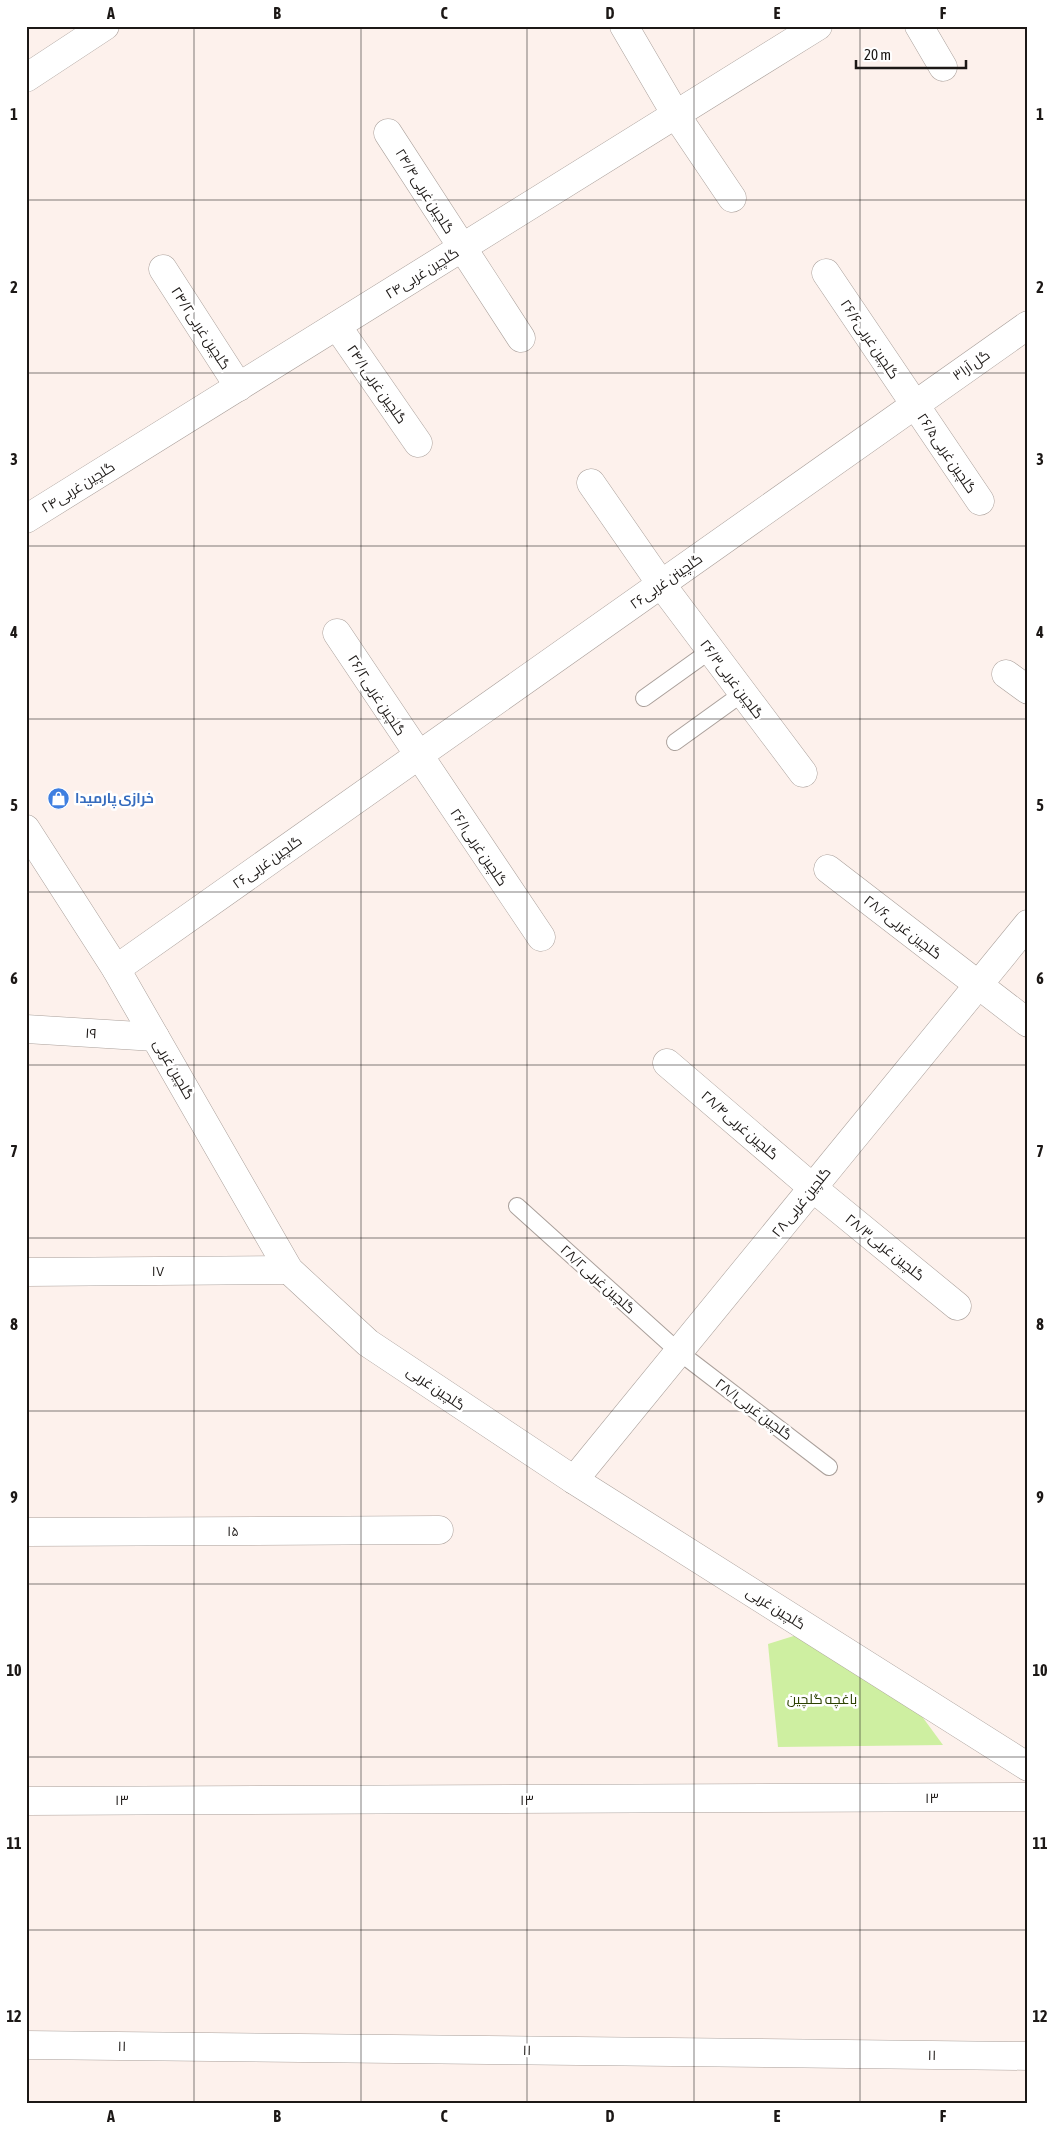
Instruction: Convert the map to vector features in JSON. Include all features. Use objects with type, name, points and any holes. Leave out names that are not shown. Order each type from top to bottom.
[{"type":"street","points":[[26,78],[105,26]]},
{"type":"street","points":[[624,26],[676,114],[732,198]]},
{"type":"street","name":"گلچین غربی۲۴","points":[[26,519],[818,26]]},
{"type":"street","points":[[919,26],[943,67]]},
{"type":"street","name":"گلچین غربی۲۴/۴","points":[[388,133],[461,249],[521,338]]},
{"type":"street","name":"گلچین غربی۲۴/۲","points":[[163,269],[239,387]]},
{"type":"street","name":"گلچین غربی۲۶/۶","points":[[826,273],[914,405]]},
{"type":"street","name":"گل آرا۳","points":[[914,405],[1028,325]]},
{"type":"street","name":"گلچین غربی۲۴/۱","points":[[337,326],[418,443]]},
{"type":"street","name":"گلچین غربی۲۶/۵","points":[[914,405],[980,501]]},
{"type":"street","name":"گلچینن غربی۲۶","points":[[418,756],[914,405]]},
{"type":"street","name":"گلچین غربی۲۶/۳","points":[[591,484],[661,584],[803,773]]},
{"type":"street","name":"گلچین غربی۲۶/۲","points":[[337,633],[418,756]]},
{"type":"street","points":[[1006,674],[1028,690]]},
{"type":"street","name":"گلچین غربی۲۶/۱","points":[[418,756],[541,937]]},
{"type":"street","name":"گلچین غربی۲۶","points":[[116,969],[418,756]]},
{"type":"street","name":"گلچین غربی","points":[[26,829],[116,969],[289,1270],[368,1343],[574,1480],[1028,1767]]},
{"type":"street","name":"گلچین غربی۲۸/۶","points":[[828,869],[1028,1023]]},
{"type":"street","name":"گلچین غربی ۲۸","points":[[574,1480],[1028,924]]},
{"type":"street","name":"۱۹","points":[[26,1030],[155,1037]]},
{"type":"street","name":"گلچین غربی۲۸/۴","points":[[666,1063],[812,1188]]},
{"type":"street","name":"گلچین غربی۲۸/۳","points":[[812,1188],[957,1306]]},
{"type":"street","name":"۱۷","points":[[26,1272],[289,1270]]},
{"type":"street","name":"۱۵","points":[[26,1532],[439,1530]]},
{"type":"street","name":"۱۳","points":[[26,1801],[1028,1797]]},
{"type":"street","name":"۱۱","points":[[26,2045],[1028,2056]]},
{"type":"lane","points":[[644,698],[711,650]]},
{"type":"lane","points":[[675,742],[743,693]]},
{"type":"lane","name":"گلچین غربی۲۸/۲","points":[[517,1206],[679,1352]]},
{"type":"lane","name":"گلچین غربی۲۸/۱","points":[[679,1352],[828,1467]]},
{"type":"green space","name":"باغچه گلچین","points":[[800,1634],[907,1696],[943,1745],[778,1747],[768,1644]]},
{"type":"place","name":"خرازی پارمیدا","points":[[59,798]]}]
